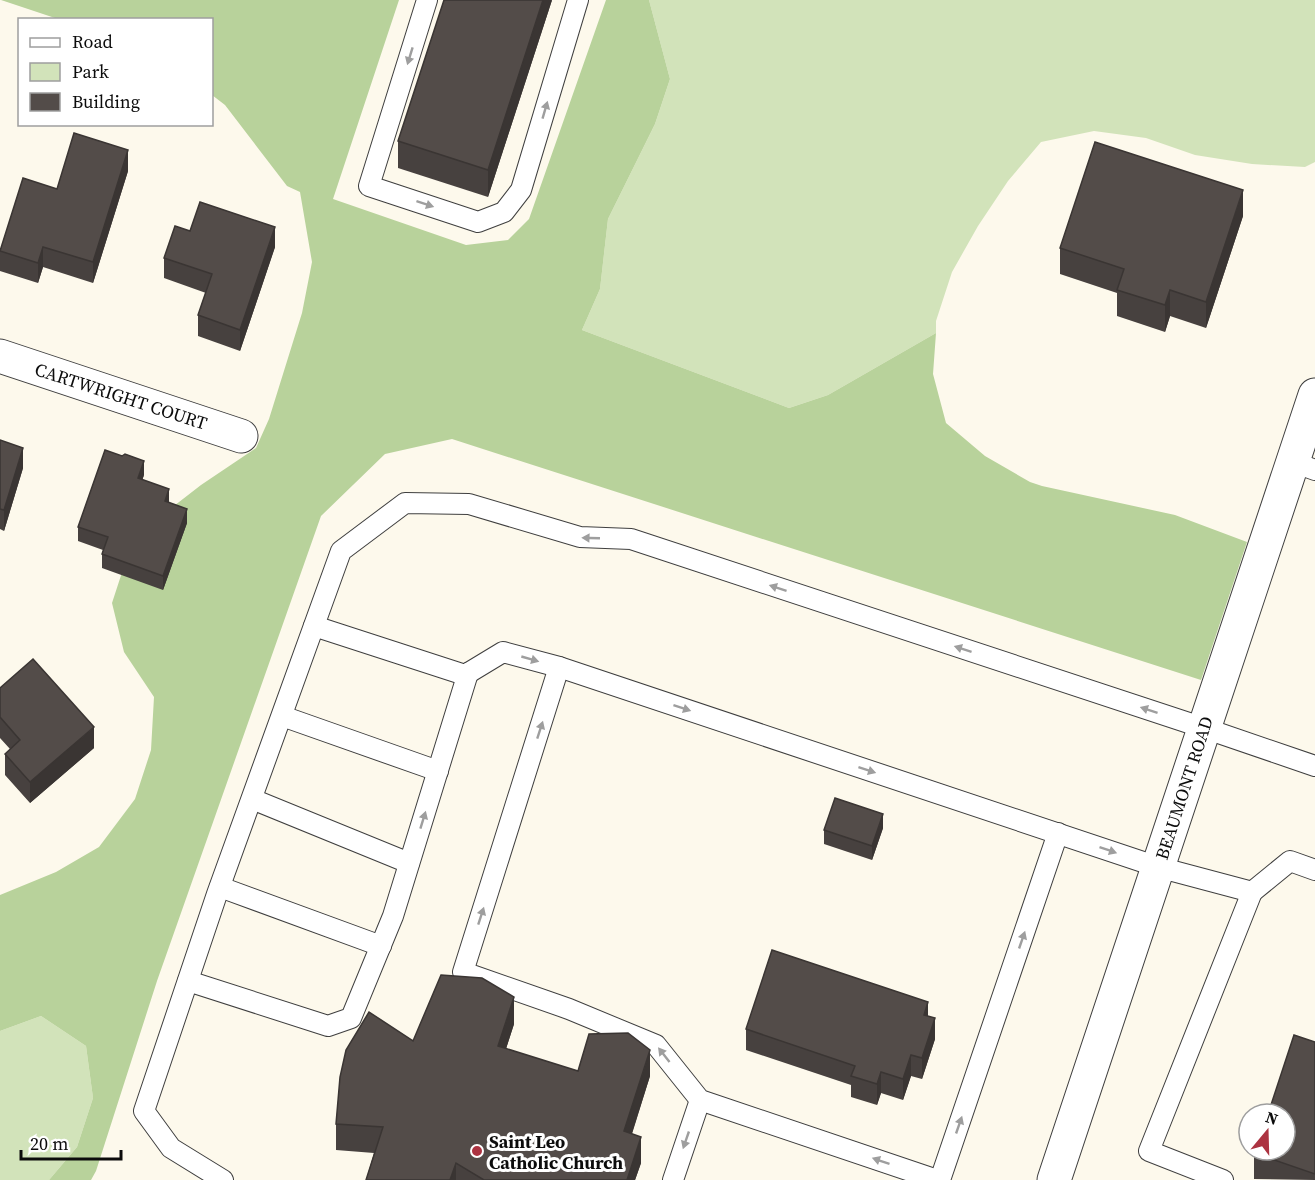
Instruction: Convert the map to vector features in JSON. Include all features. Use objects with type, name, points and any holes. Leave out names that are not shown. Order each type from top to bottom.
[{"type":"street","name":"CARTWRIGHT COURT","points":[[0,356],[241,436]]},
{"type":"street","name":"BEAUMONT ROAD","points":[[1054,1180],[1204,728],[1304,466],[1315,395]]},
{"type":"lane","points":[[427,0],[369,186],[478,222],[504,212],[521,190],[578,0]]},
{"type":"lane","points":[[223,1180],[171,1149],[144,1111],[220,886],[341,551],[405,503],[469,504],[580,537],[631,539],[1315,766]]},
{"type":"lane","points":[[314,626],[466,674]]},
{"type":"lane","points":[[188,981],[328,1026],[351,1018],[393,916],[466,674],[503,652],[559,667],[1158,867],[1252,892]]},
{"type":"lane","points":[[559,667],[464,972],[569,1009],[656,1045],[700,1100],[938,1180],[1058,833]]},
{"type":"lane","points":[[282,716],[438,771]]},
{"type":"lane","points":[[252,799],[409,863]]},
{"type":"lane","points":[[1223,1180],[1149,1151],[1252,892],[1290,861],[1315,870]]},
{"type":"lane","points":[[220,886],[381,946]]},
{"type":"lane","points":[[673,1180],[700,1100]]},
{"type":"green space","points":[[1,0],[399,0],[333,199],[466,245],[508,240],[529,219],[606,0],[649,0],[670,79],[655,124],[608,219],[600,289],[582,330],[789,408],[828,395],[936,333],[933,374],[946,423],[985,456],[1030,482],[1042,486],[1175,515],[1247,542],[1201,680],[452,439],[385,454],[321,516],[157,981],[96,1171],[91,1180],[49,1180],[77,1147],[93,1098],[86,1046],[41,1016],[0,1031],[0,895],[56,872],[99,847],[135,799],[151,750],[154,697],[124,652],[112,603],[128,554],[161,516],[201,485],[256,448],[269,419],[302,313],[312,262],[300,192],[287,186],[225,105],[213,96],[213,18],[55,18]]},
{"type":"green space","points":[[649,0],[1315,0],[1315,162],[1305,167],[1252,164],[1195,155],[1146,138],[1094,131],[1041,142],[1008,181],[978,226],[952,272],[936,321],[936,333],[828,395],[789,408],[582,330],[600,289],[608,219],[655,124],[670,79]]},
{"type":"green space","points":[[41,1016],[86,1046],[93,1098],[77,1147],[49,1180],[0,1180],[0,1031]]},
{"type":"building","points":[[444,0],[543,0],[488,170],[398,141]]},
{"type":"building","points":[[74,133],[128,150],[93,262],[43,247],[38,263],[0,251],[23,178],[57,189]]},
{"type":"building","points":[[1095,142],[1243,190],[1206,302],[1170,290],[1165,305],[1117,290],[1124,269],[1060,248]]},
{"type":"building","points":[[200,202],[275,227],[240,330],[198,315],[212,274],[164,258],[175,226],[190,231]]},
{"type":"building","points":[[0,440],[23,448],[4,510],[0,509]]},
{"type":"building","points":[[105,450],[144,461],[138,478],[169,489],[165,501],[187,509],[163,576],[102,554],[108,537],[78,527]]},
{"type":"building","points":[[33,659],[94,727],[30,782],[5,754],[20,740],[0,717],[0,688]]},
{"type":"building","points":[[835,798],[883,814],[872,846],[824,830]]},
{"type":"building","points":[[772,950],[928,1002],[924,1015],[935,1018],[922,1058],[911,1055],[903,1079],[881,1072],[877,1084],[851,1076],[855,1066],[746,1029]]},
{"type":"building","points":[[441,975],[482,978],[514,997],[498,1046],[578,1071],[589,1034],[628,1033],[650,1050],[624,1131],[641,1137],[627,1180],[484,1180],[456,1163],[450,1180],[366,1180],[383,1127],[336,1124],[340,1077],[346,1050],[369,1012],[413,1041]]},
{"type":"building","points":[[1294,1035],[1315,1042],[1315,1174],[1280,1162],[1297,1162],[1297,1102],[1272,1102]]},
{"type":"place","name":"Saint Leo Catholic Church","points":[[477,1151]]}]
